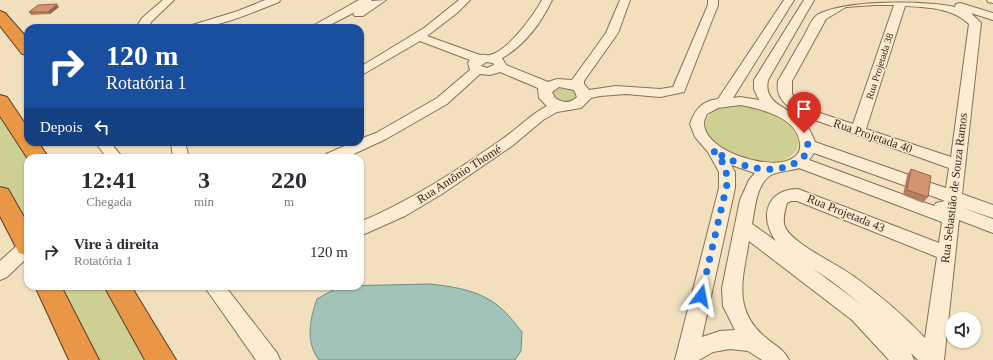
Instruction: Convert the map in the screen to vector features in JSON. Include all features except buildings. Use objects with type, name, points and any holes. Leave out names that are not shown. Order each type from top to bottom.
[{"type":"highway","points":[[0,16],[24,45]]},
{"type":"highway","points":[[0,100],[24,137]]},
{"type":"highway","points":[[0,195],[24,239]]},
{"type":"highway","points":[[50,290],[84,360]]},
{"type":"highway","points":[[119,290],[161,360]]},
{"type":"street","points":[[144,24],[146,20],[169,0]]},
{"type":"street","points":[[206,24],[242,13],[275,0]]},
{"type":"street","points":[[324,24],[367,0]]},
{"type":"street","points":[[341,24],[381,0]]},
{"type":"street","points":[[364,70],[419,37],[455,10],[465,0]]},
{"type":"street","points":[[499,63],[523,35],[547,0]]},
{"type":"street","points":[[546,86],[546,98],[554,106],[575,105],[582,101],[581,88],[600,53],[616,28],[625,0]]},
{"type":"street","points":[[419,37],[477,66],[499,63],[546,86],[557,83],[581,88],[667,93],[679,89],[714,0]]},
{"type":"street","points":[[722,102],[789,0]]},
{"type":"street","points":[[778,360],[758,345],[742,326],[733,306],[732,288],[748,200],[757,180],[766,171],[783,168],[804,154],[806,136],[799,127],[777,111],[766,100],[762,95],[760,84],[809,0]]},
{"type":"street","points":[[800,16],[809,8],[830,0]]},
{"type":"street","points":[[932,0],[965,12],[993,17]]},
{"type":"street","points":[[944,0],[965,12]]},
{"type":"street","points":[[901,1],[965,12]]},
{"type":"street","name":"Rua Projetada 40","points":[[901,1],[856,2],[833,8],[825,13],[819,19],[785,81],[785,93],[791,102],[813,116],[957,165]]},
{"type":"street","name":"Rua Projetada 38","points":[[858,131],[901,1]]},
{"type":"street","name":"Rua Sebastião de Souza Ramos","points":[[932,360],[975,23],[965,12]]},
{"type":"street","points":[[364,143],[381,136],[435,105],[477,66]]},
{"type":"street","points":[[686,359],[727,188],[727,172],[724,164],[698,132],[697,120],[703,110],[722,102],[749,102],[777,111]]},
{"type":"street","name":"Rua Antônio Thomé","points":[[364,227],[386,219],[452,181],[517,136],[554,106]]},
{"type":"street","points":[[105,146],[112,154]]},
{"type":"street","points":[[340,154],[358,146]]},
{"type":"street","points":[[713,150],[741,164],[773,169]]},
{"type":"street","points":[[804,154],[904,186]]},
{"type":"street","points":[[804,154],[952,209],[993,226]]},
{"type":"street","points":[[925,194],[952,209],[993,212]]},
{"type":"street","name":"Rua Projetada 43","points":[[932,360],[917,343],[876,304],[835,272],[788,242],[780,233],[774,220],[780,201],[785,196],[798,195],[946,253]]},
{"type":"street","points":[[744,227],[859,314],[903,360]]},
{"type":"street","points":[[0,272],[24,250]]},
{"type":"street","points":[[740,250],[761,252],[783,258]]},
{"type":"street","points":[[217,290],[269,360]]},
{"type":"street","points":[[686,359],[693,351],[712,342],[734,340],[758,345]]},
{"type":"green space","points":[[558,87],[575,89],[579,97],[571,103],[558,102],[550,92]]},
{"type":"green space","points":[[727,106],[759,108],[781,118],[794,131],[798,138],[796,151],[784,160],[767,163],[742,159],[724,151],[712,141],[708,135],[706,123],[708,117],[712,113]]},
{"type":"green space","points":[[0,113],[26,154],[24,154],[24,224],[0,184]]},
{"type":"green space","points":[[59,290],[110,290],[153,360],[94,360]]},
{"type":"water","points":[[430,284],[460,289],[478,294],[487,298],[503,310],[522,332],[521,351],[515,360],[319,360],[310,338],[312,314],[317,299],[333,290],[364,290],[364,285]]},
{"type":"route","points":[[701,296],[728,180],[724,164],[713,150],[730,160],[752,167],[773,169],[783,168],[798,162],[805,156],[808,145],[804,133]]}]
